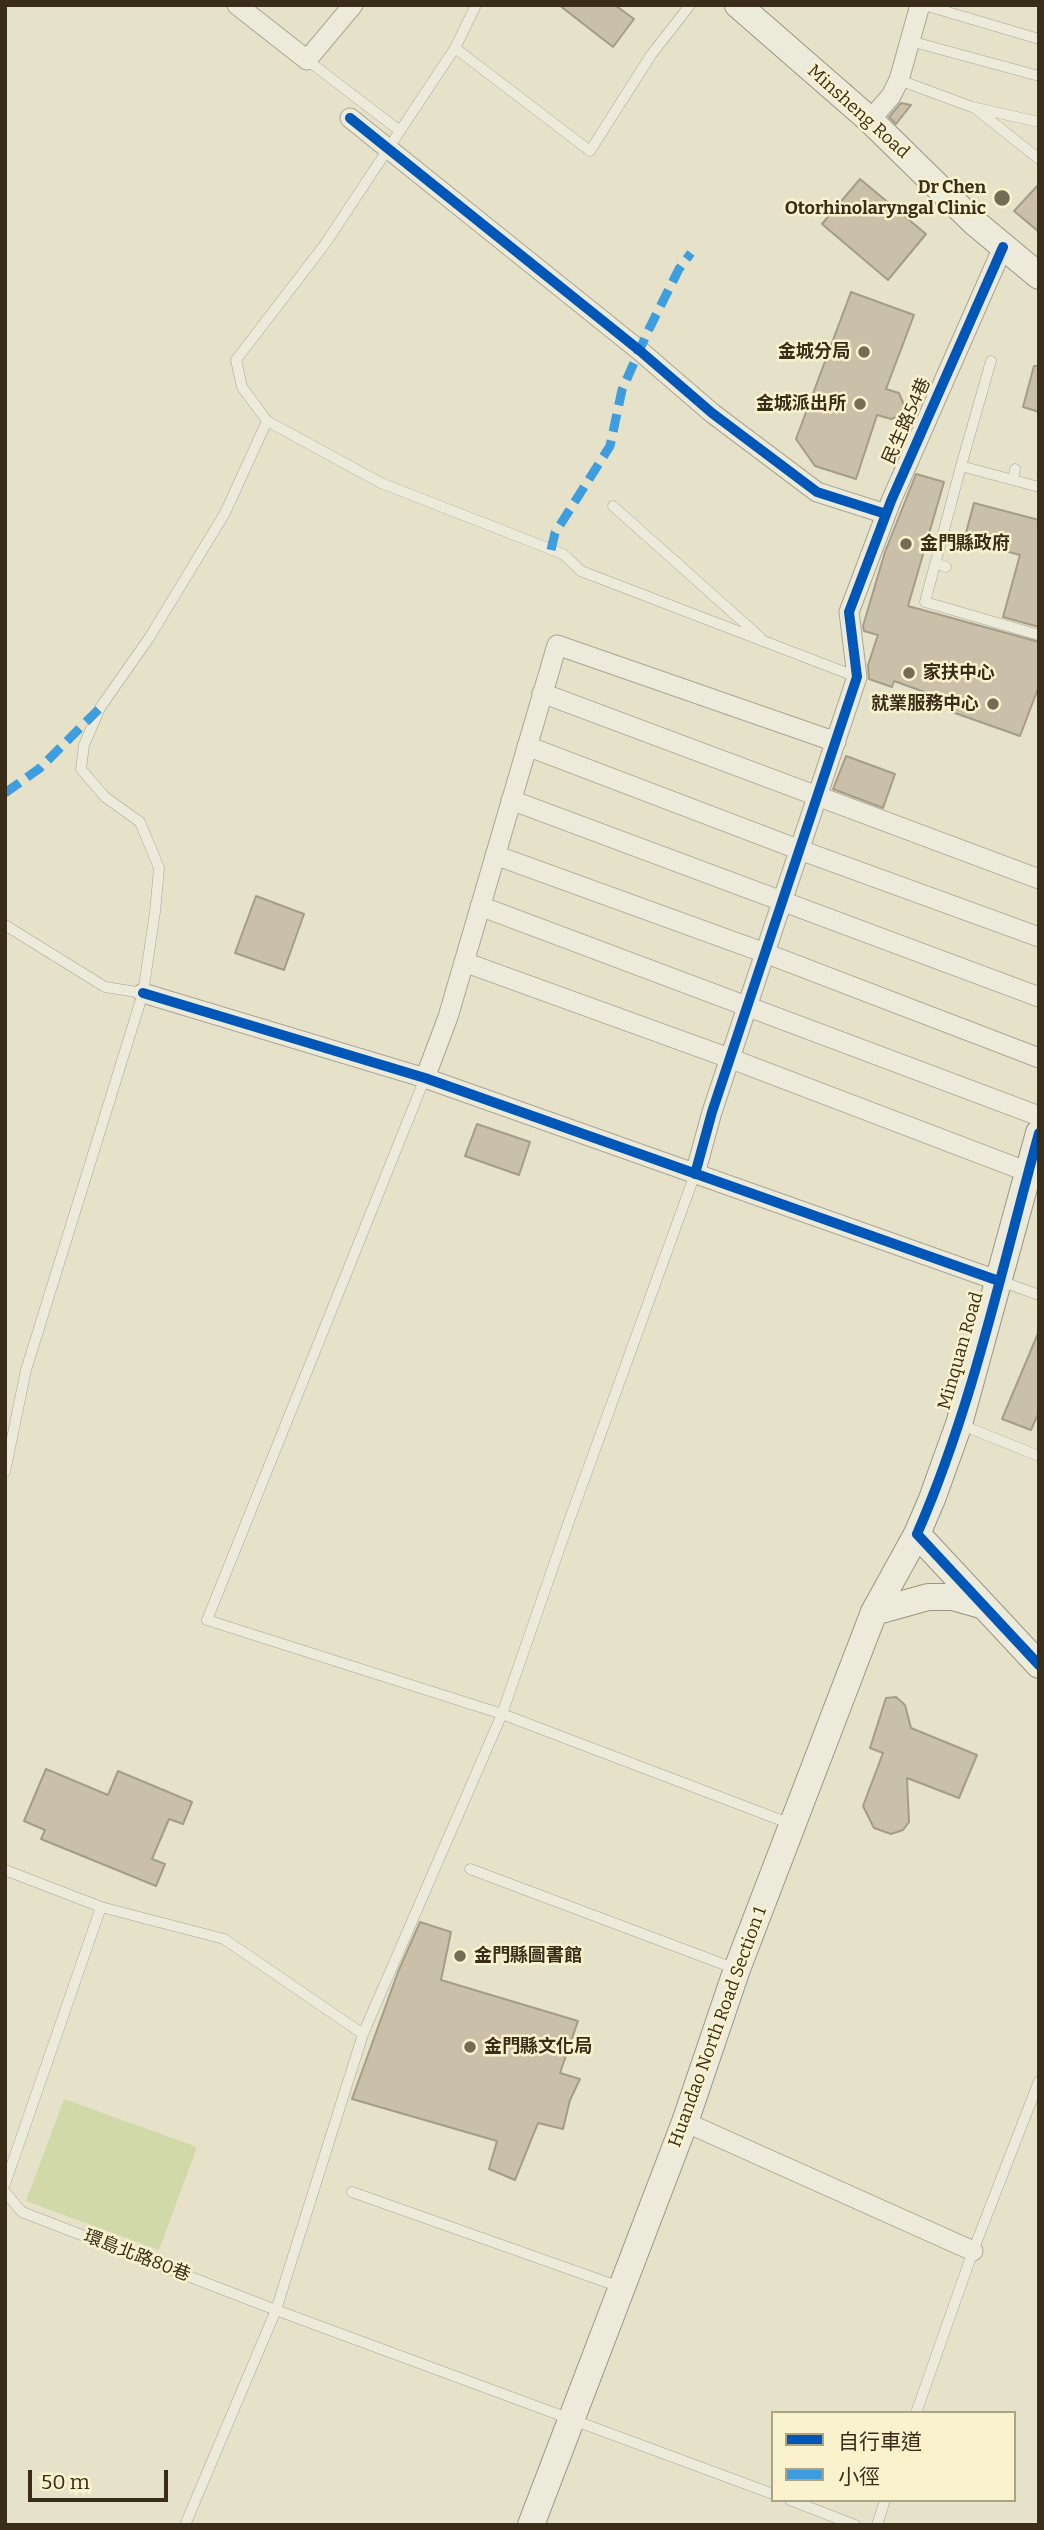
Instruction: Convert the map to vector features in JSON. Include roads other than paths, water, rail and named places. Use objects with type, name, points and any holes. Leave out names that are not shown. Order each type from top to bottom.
[{"type":"main road","name":"Minsheng Road","points":[[738,5],[870,120],[974,222],[1039,276]]},
{"type":"main road","name":"Minquan Road","points":[[917,1534],[959,1424],[1039,1133]]},
{"type":"main road","points":[[917,1534],[1039,1665]]},
{"type":"main road","name":"Huandao North Road Section 1","points":[[531,2525],[685,2122],[737,1969],[874,1612],[917,1534]]},
{"type":"main road","points":[[874,1612],[928,1597],[953,1597],[981,1605]]},
{"type":"street","points":[[238,6],[307,60],[353,5]]},
{"type":"street","points":[[870,120],[891,96],[899,80],[922,5]]},
{"type":"street","points":[[350,118],[394,139],[712,413],[817,492],[886,514]]},
{"type":"street","name":"民生路54巷","points":[[857,677],[849,612],[886,514],[1003,247]]},
{"type":"street","points":[[425,1078],[448,1017],[557,645],[835,742]]},
{"type":"street","points":[[695,1174],[729,1058],[857,677]]},
{"type":"street","points":[[542,694],[1039,879]]},
{"type":"street","points":[[527,746],[1039,937]]},
{"type":"street","points":[[511,800],[1039,997]]},
{"type":"street","points":[[495,855],[765,953],[1039,1058]]},
{"type":"street","points":[[480,906],[1039,1116]]},
{"type":"street","points":[[464,962],[729,1058],[1028,1172]]},
{"type":"street","points":[[143,993],[425,1078],[999,1281]]},
{"type":"street","points":[[685,2122],[973,2252]]},
{"type":"lane","points":[[476,5],[455,48],[325,244],[236,360],[242,387],[267,421],[382,483],[562,554],[581,571],[857,677]]},
{"type":"lane","points":[[455,48],[590,151],[651,55],[690,5]]},
{"type":"lane","points":[[922,5],[1039,39]]},
{"type":"lane","points":[[910,41],[1039,76]]},
{"type":"lane","points":[[307,60],[394,139]]},
{"type":"lane","points":[[899,80],[972,107],[1039,122]]},
{"type":"lane","points":[[972,107],[1039,159]]},
{"type":"lane","points":[[991,361],[925,602],[1039,635]]},
{"type":"lane","points":[[5,1472],[26,1370],[143,993],[159,868],[141,822],[105,797],[81,769],[84,745],[100,708],[149,638],[225,513],[267,421]]},
{"type":"lane","points":[[961,466],[1039,487]]},
{"type":"lane","points":[[1013,480],[1015,468]]},
{"type":"lane","points":[[613,506],[766,642]]},
{"type":"lane","points":[[936,563],[946,567]]},
{"type":"lane","points":[[5,925],[105,987],[143,993]]},
{"type":"lane","points":[[425,1078],[207,1620],[502,1714],[792,1824]]},
{"type":"lane","points":[[185,2525],[276,2309],[363,2034],[502,1714],[572,1511],[695,1174]]},
{"type":"lane","points":[[999,1281],[1039,1295]]},
{"type":"lane","points":[[959,1424],[1039,1455]]},
{"type":"lane","points":[[470,1869],[737,1969]]},
{"type":"lane","points":[[5,1870],[101,1907],[224,1940],[363,2034]]},
{"type":"lane","points":[[5,2184],[101,1907]]},
{"type":"lane","points":[[917,2411],[973,2252],[1039,2081]]},
{"type":"lane","name":"環島北路80巷","points":[[5,2192],[22,2211],[276,2309],[771,2493]]},
{"type":"lane","points":[[352,2192],[620,2287]]},
{"type":"lane","points":[[795,2502],[855,2525]]},
{"type":"lane","points":[[877,2525],[884,2502]]},
{"type":"place","name":"Dr Chen Otorhinolaryngal Clinic","points":[[1002,198]]},
{"type":"place","name":"金城分局","points":[[864,352]]},
{"type":"place","name":"金城派出所","points":[[860,404]]},
{"type":"place","name":"金門縣政府","points":[[906,544]]},
{"type":"place","name":"家扶中心","points":[[909,673]]},
{"type":"place","name":"就業服務中心","points":[[993,704]]},
{"type":"place","name":"金門縣圖書館","points":[[460,1956]]},
{"type":"place","name":"金門縣文化局","points":[[470,2047]]}]
